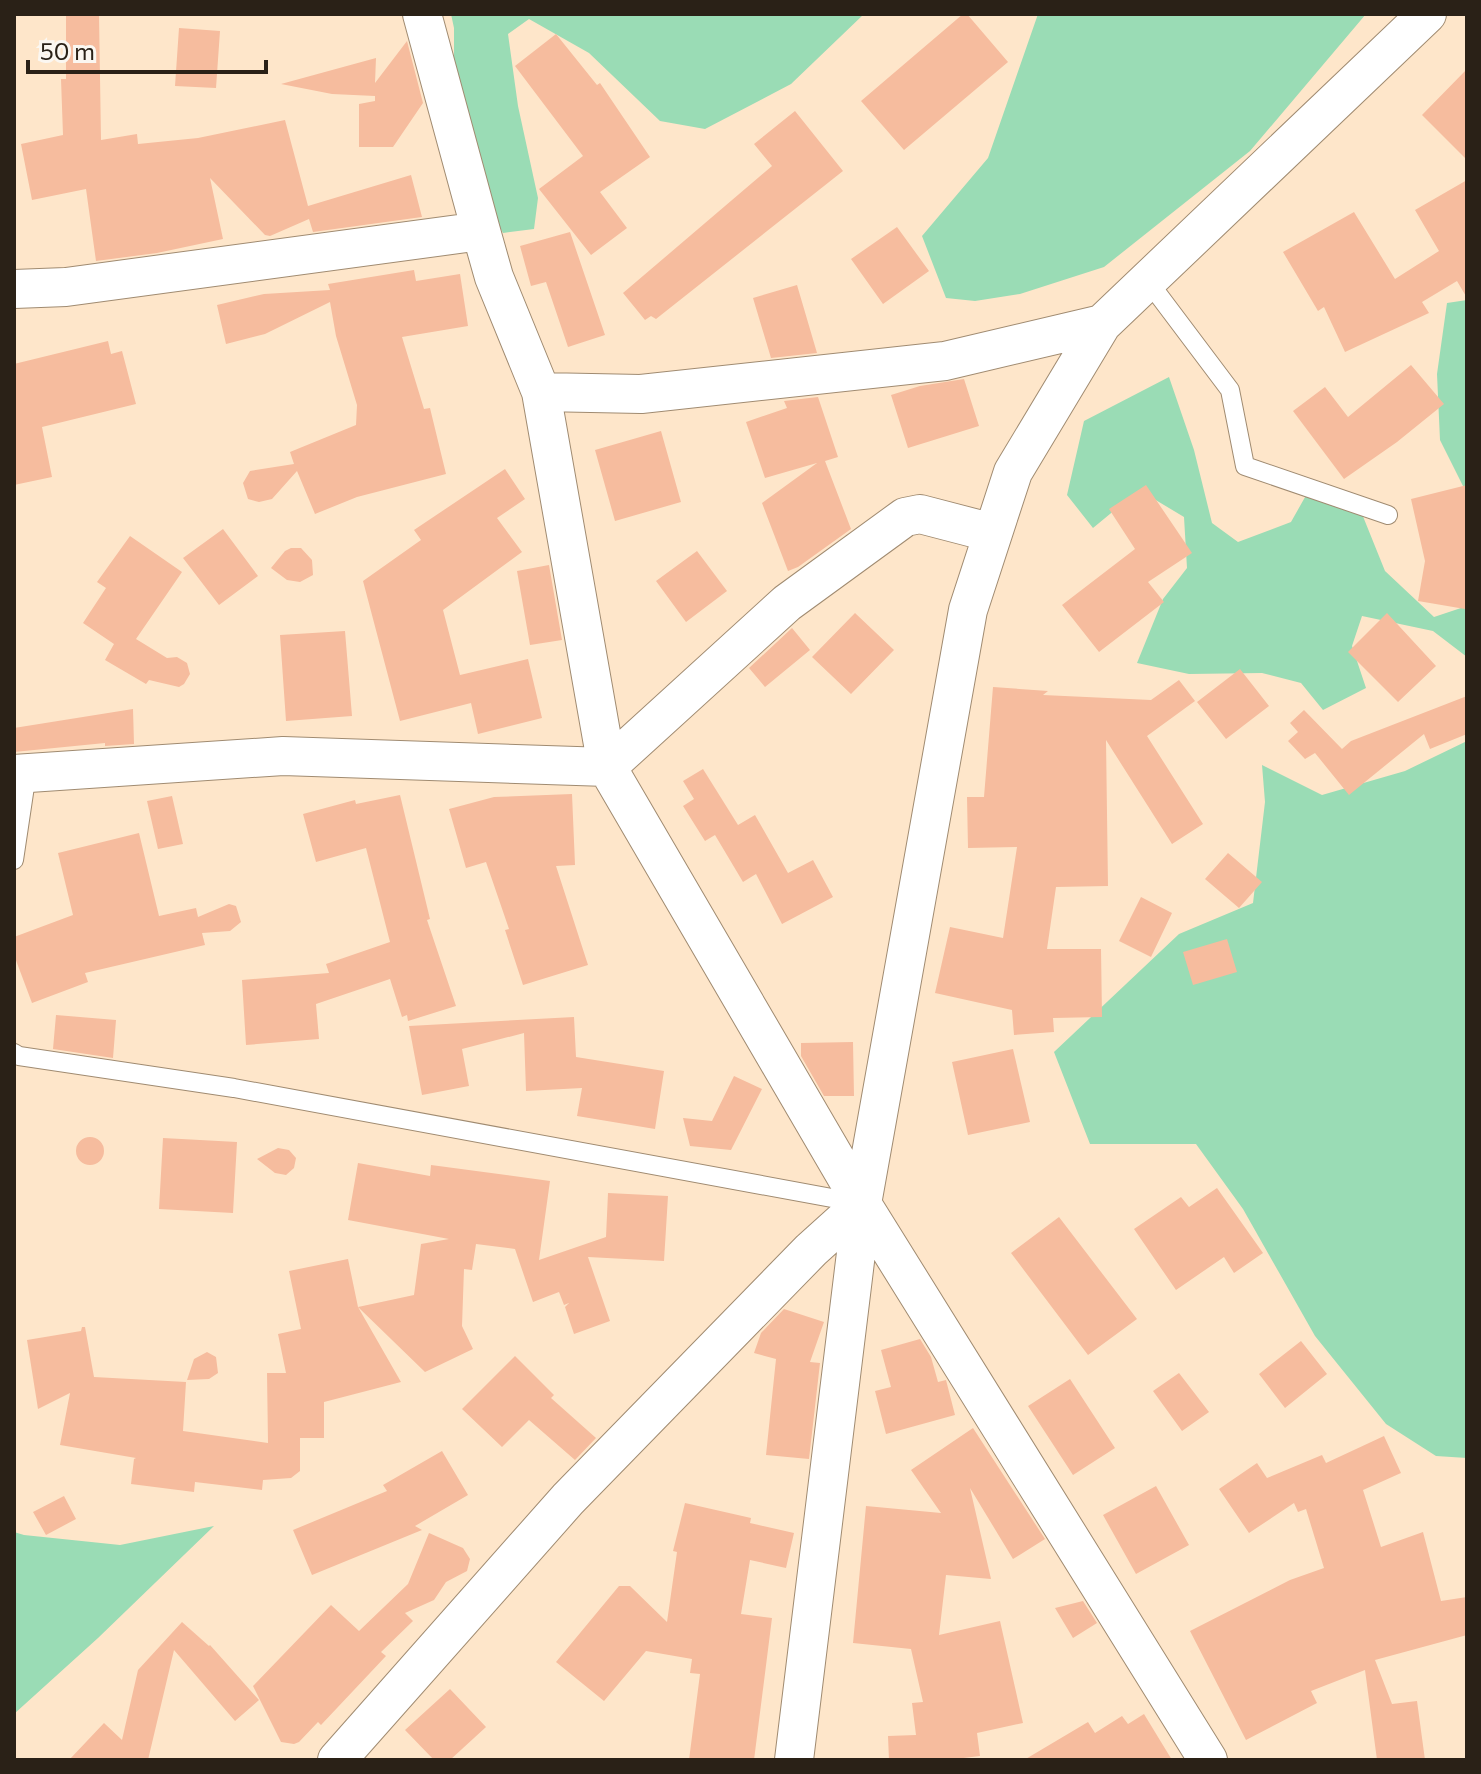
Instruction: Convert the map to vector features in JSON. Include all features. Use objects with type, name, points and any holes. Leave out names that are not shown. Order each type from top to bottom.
[{"type":"street","points":[[422,14],[494,277],[541,392],[607,767],[862,1204],[1208,1760]]},
{"type":"street","points":[[794,1760],[862,1204],[968,610],[1013,472],[1102,324],[1427,14]]},
{"type":"street","points":[[14,289],[66,287],[481,231]]},
{"type":"street","points":[[541,392],[641,394],[945,361],[1102,324]]},
{"type":"street","points":[[21,774],[283,756],[607,767],[787,603],[905,517],[920,514],[993,533]]},
{"type":"street","points":[[337,1760],[568,1499],[811,1250],[862,1204]]},
{"type":"lane","points":[[1148,281],[1230,390],[1245,466],[1388,515]]},
{"type":"lane","points":[[14,860],[21,774]]},
{"type":"lane","points":[[14,1053],[234,1088],[862,1204]]},
{"type":"green space","points":[[451,14],[864,14],[791,84],[705,129],[660,121],[589,53],[529,19],[508,34],[518,106],[538,198],[534,229],[503,233],[454,141],[454,28]]},
{"type":"green space","points":[[1038,14],[1366,14],[1250,151],[1104,267],[1020,294],[975,301],[946,298],[922,236],[988,158]]},
{"type":"green space","points":[[1467,300],[1467,494],[1440,440],[1437,374],[1447,303]]},
{"type":"green space","points":[[1169,377],[1194,450],[1212,523],[1238,542],[1291,522],[1313,483],[1360,509],[1385,571],[1434,617],[1467,606],[1467,657],[1433,631],[1362,616],[1352,646],[1366,688],[1323,710],[1301,683],[1262,673],[1189,674],[1137,663],[1163,599],[1187,568],[1184,517],[1139,490],[1093,528],[1067,495],[1084,421]]},
{"type":"green space","points":[[1467,741],[1467,1458],[1436,1456],[1386,1424],[1315,1336],[1243,1209],[1196,1144],[1090,1144],[1054,1052],[1179,934],[1253,903],[1265,802],[1262,765],[1322,795],[1405,771]]},
{"type":"green space","points":[[214,1526],[14,1714],[14,1532],[120,1545]]},
{"type":"building","points":[[66,14],[99,14],[101,140],[137,134],[138,144],[198,138],[285,120],[308,206],[411,175],[422,217],[313,232],[309,219],[270,236],[265,235],[210,178],[223,239],[157,253],[96,261],[86,189],[32,200],[21,144],[63,135],[61,79],[66,79]]},
{"type":"building","points":[[963,14],[967,14],[1008,62],[904,150],[861,101]]},
{"type":"building","points":[[179,28],[220,31],[216,88],[175,86]]},
{"type":"building","points":[[556,34],[597,85],[600,83],[650,157],[600,192],[627,228],[591,255],[539,189],[583,156],[515,66]]},
{"type":"building","points":[[407,41],[423,103],[393,147],[359,147],[359,104],[375,101],[375,96],[332,94],[281,84],[376,58],[375,83]]},
{"type":"building","points":[[1467,69],[1467,160],[1422,115]]},
{"type":"building","points":[[795,111],[843,171],[656,319],[651,316],[645,320],[623,293],[772,166],[754,144]]},
{"type":"building","points":[[1467,180],[1467,298],[1457,281],[1422,302],[1429,313],[1345,352],[1324,307],[1318,311],[1283,252],[1354,212],[1395,279],[1439,251],[1415,210]]},
{"type":"building","points":[[897,227],[929,271],[883,304],[851,259]]},
{"type":"building","points":[[570,232],[605,335],[568,347],[546,282],[531,286],[520,246]]},
{"type":"building","points":[[414,270],[416,281],[460,274],[468,326],[402,337],[424,409],[430,408],[446,474],[357,497],[315,514],[297,471],[272,499],[259,502],[248,499],[243,483],[250,471],[294,464],[290,452],[356,425],[357,405],[336,336],[330,302],[265,334],[226,344],[217,305],[264,294],[330,290],[328,284]]},
{"type":"building","points":[[797,285],[817,353],[771,358],[753,298]]},
{"type":"building","points":[[108,341],[111,354],[122,351],[136,404],[42,427],[52,477],[14,485],[14,364]]},
{"type":"building","points":[[1411,365],[1444,404],[1344,479],[1293,411],[1325,387],[1348,417]]},
{"type":"building","points":[[964,379],[979,426],[908,448],[891,395],[920,386]]},
{"type":"building","points":[[818,397],[838,457],[825,461],[851,529],[788,571],[762,503],[817,463],[765,478],[746,422],[787,408],[784,401]]},
{"type":"building","points":[[661,431],[681,502],[615,521],[595,450]]},
{"type":"building","points":[[505,469],[525,499],[497,518],[522,552],[443,610],[460,675],[528,659],[542,718],[478,734],[471,703],[400,721],[363,581],[421,540],[414,530]]},
{"type":"building","points":[[1146,485],[1192,553],[1148,582],[1164,602],[1099,652],[1062,605],[1135,549],[1109,509]]},
{"type":"building","points":[[1467,485],[1465,609],[1418,601],[1425,561],[1411,499]]},
{"type":"building","points":[[223,529],[258,576],[219,605],[183,558]]},
{"type":"building","points":[[130,536],[182,572],[136,639],[167,658],[177,657],[187,663],[190,674],[179,687],[149,680],[146,684],[105,660],[114,644],[83,623],[106,588],[97,582]]},
{"type":"building","points":[[291,548],[301,548],[312,560],[313,575],[300,582],[287,580],[271,568]]},
{"type":"building","points":[[697,551],[727,591],[686,622],[656,581]]},
{"type":"building","points":[[549,565],[562,640],[530,645],[517,571]]},
{"type":"building","points":[[855,613],[894,650],[851,694],[812,657]]},
{"type":"building","points":[[1387,613],[1436,666],[1398,702],[1348,652]]},
{"type":"building","points":[[792,628],[810,650],[765,687],[749,668]]},
{"type":"building","points":[[345,631],[352,716],[286,721],[280,635]]},
{"type":"building","points":[[1240,669],[1269,706],[1226,739],[1197,702]]},
{"type":"building","points":[[1179,680],[1195,701],[1147,736],[1203,824],[1172,844],[1106,740],[1108,886],[1056,887],[1047,949],[1101,949],[1102,1017],[1053,1018],[1054,1032],[1014,1035],[1012,1010],[935,993],[950,927],[1003,938],[1017,847],[968,848],[967,797],[984,797],[993,687],[1048,691],[1043,695],[1151,700]]},
{"type":"building","points":[[1467,696],[1467,734],[1430,749],[1424,734],[1349,795],[1315,753],[1305,759],[1288,741],[1298,732],[1290,723],[1304,710],[1342,749],[1351,741]]},
{"type":"building","points":[[133,709],[134,744],[105,746],[105,743],[14,752],[14,728]]},
{"type":"building","points":[[703,769],[738,825],[755,815],[788,873],[813,860],[833,897],[782,924],[756,874],[743,882],[715,835],[705,841],[683,806],[694,799],[683,781]]},
{"type":"building","points":[[572,794],[575,865],[556,866],[588,965],[523,985],[505,930],[509,929],[486,862],[466,868],[449,809],[494,797]]},
{"type":"building","points":[[400,795],[430,919],[427,920],[456,1006],[408,1021],[407,1015],[402,1017],[390,979],[316,1004],[319,1039],[246,1045],[242,980],[329,973],[326,964],[390,942],[366,848],[316,862],[303,814],[355,800],[356,804]]},
{"type":"building","points":[[172,796],[183,844],[158,849],[147,801]]},
{"type":"building","points":[[139,833],[159,916],[196,908],[198,917],[229,904],[236,906],[241,922],[230,931],[202,933],[205,945],[85,973],[88,982],[32,1003],[14,955],[14,937],[73,915],[58,853]]},
{"type":"building","points":[[1228,853],[1262,882],[1239,908],[1205,879]]},
{"type":"building","points":[[1141,897],[1172,913],[1151,957],[1119,941]]},
{"type":"building","points":[[1227,939],[1237,972],[1193,985],[1183,952]]},
{"type":"building","points":[[56,1015],[116,1020],[113,1058],[53,1049]]},
{"type":"building","points":[[574,1017],[576,1057],[664,1071],[655,1129],[577,1116],[582,1088],[526,1091],[524,1033],[462,1049],[469,1086],[422,1095],[409,1026]]},
{"type":"building","points":[[853,1042],[854,1096],[824,1096],[801,1056],[801,1043]]},
{"type":"building","points":[[1013,1049],[1030,1122],[968,1135],[952,1062]]},
{"type":"building","points":[[734,1076],[762,1089],[731,1150],[690,1146],[683,1118],[712,1121]]},
{"type":"building","points":[[90,1137],[100,1141],[104,1151],[100,1161],[90,1165],[80,1161],[76,1151],[80,1141]]},
{"type":"building","points":[[163,1138],[237,1142],[233,1213],[159,1209]]},
{"type":"building","points":[[278,1148],[289,1150],[296,1158],[294,1168],[286,1175],[275,1173],[257,1159]]},
{"type":"building","points":[[358,1163],[430,1176],[431,1165],[550,1181],[539,1260],[606,1237],[608,1193],[668,1196],[664,1261],[588,1257],[610,1321],[574,1334],[565,1307],[569,1303],[564,1305],[559,1292],[533,1302],[515,1249],[476,1244],[472,1270],[464,1269],[462,1326],[473,1349],[425,1372],[358,1307],[414,1295],[421,1244],[449,1239],[348,1220]]},
{"type":"building","points":[[1217,1188],[1263,1253],[1234,1273],[1224,1257],[1176,1290],[1134,1229],[1181,1197],[1189,1207]]},
{"type":"building","points":[[1059,1217],[1137,1319],[1088,1355],[1011,1253]]},
{"type":"building","points":[[348,1259],[358,1307],[401,1382],[324,1402],[324,1438],[300,1438],[300,1471],[291,1478],[263,1480],[262,1490],[195,1482],[194,1492],[131,1484],[136,1458],[60,1445],[70,1393],[38,1409],[27,1340],[81,1331],[85,1327],[94,1377],[186,1382],[183,1431],[268,1443],[267,1373],[286,1373],[278,1334],[301,1329],[289,1271]]},
{"type":"building","points":[[784,1309],[824,1322],[810,1362],[820,1363],[809,1459],[766,1455],[776,1359],[754,1353],[761,1333]]},
{"type":"building","points":[[920,1339],[931,1357],[938,1382],[946,1380],[955,1415],[886,1434],[875,1391],[891,1387],[881,1350]]},
{"type":"building","points":[[1301,1341],[1327,1374],[1285,1408],[1259,1374]]},
{"type":"building","points":[[207,1352],[216,1357],[218,1373],[209,1379],[187,1380],[194,1359]]},
{"type":"building","points":[[515,1356],[554,1395],[551,1398],[596,1438],[575,1460],[529,1420],[502,1447],[462,1409]]},
{"type":"building","points":[[1179,1373],[1209,1412],[1182,1431],[1153,1391]]},
{"type":"building","points":[[1070,1379],[1115,1448],[1073,1475],[1028,1406]]},
{"type":"building","points":[[973,1428],[1045,1539],[1013,1559],[970,1488],[991,1579],[946,1575],[939,1635],[1000,1621],[1023,1723],[977,1733],[980,1756],[947,1760],[889,1760],[888,1736],[916,1735],[912,1703],[923,1702],[911,1649],[853,1643],[866,1506],[941,1513],[911,1470]]},
{"type":"building","points":[[1384,1436],[1401,1473],[1363,1490],[1381,1547],[1423,1532],[1441,1601],[1467,1597],[1467,1635],[1375,1660],[1392,1704],[1417,1701],[1425,1760],[1377,1760],[1365,1670],[1311,1691],[1317,1703],[1246,1740],[1190,1631],[1290,1580],[1324,1568],[1306,1509],[1298,1512],[1294,1503],[1249,1533],[1219,1489],[1257,1463],[1267,1478],[1322,1455],[1326,1463]]},
{"type":"building","points":[[442,1451],[468,1495],[415,1526],[422,1530],[312,1575],[293,1530],[387,1491],[383,1485]]},
{"type":"building","points":[[1156,1486],[1189,1545],[1136,1574],[1103,1515]]},
{"type":"building","points":[[64,1496],[76,1519],[46,1535],[33,1512]]},
{"type":"building","points":[[685,1503],[751,1518],[750,1523],[794,1533],[786,1568],[750,1560],[741,1614],[772,1618],[754,1760],[689,1760],[700,1674],[690,1673],[692,1659],[646,1651],[604,1701],[556,1662],[619,1586],[630,1586],[667,1622],[677,1552],[673,1551]]},
{"type":"building","points":[[429,1533],[463,1548],[470,1559],[467,1571],[446,1582],[434,1600],[405,1613],[413,1621],[381,1652],[386,1656],[321,1725],[318,1722],[299,1742],[281,1742],[253,1686],[331,1605],[359,1631],[408,1584]]},
{"type":"building","points":[[1083,1601],[1097,1623],[1073,1638],[1055,1608]]},
{"type":"building","points":[[182,1622],[210,1645],[259,1700],[235,1721],[174,1650],[148,1760],[69,1760],[104,1723],[122,1740],[138,1670]]},
{"type":"building","points":[[450,1689],[486,1727],[450,1760],[434,1760],[405,1730]]},
{"type":"building","points":[[1144,1714],[1172,1760],[1024,1760],[1088,1722],[1095,1733],[1122,1716],[1128,1724]]}]
